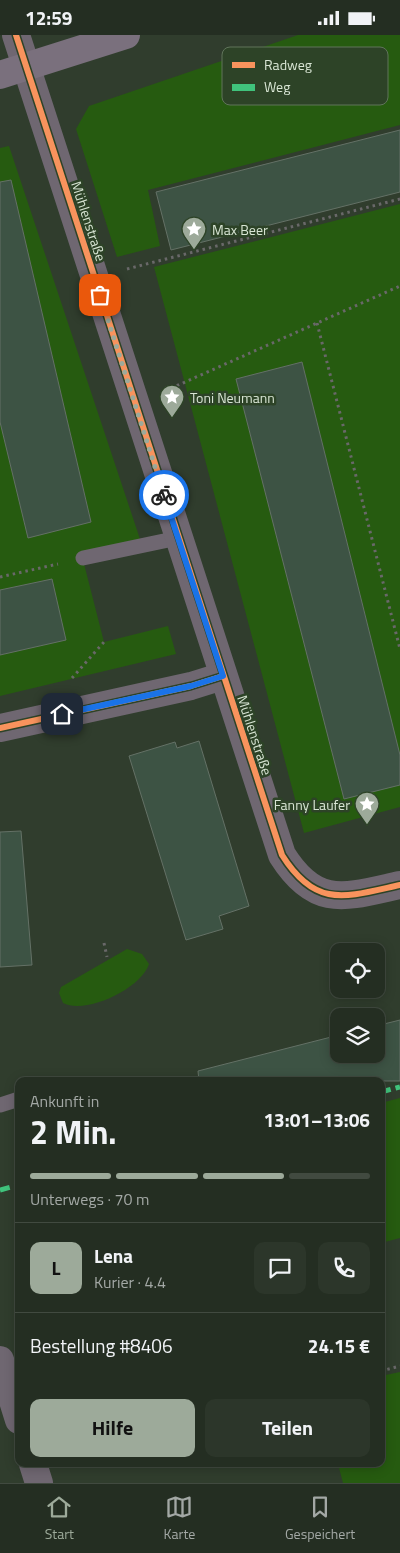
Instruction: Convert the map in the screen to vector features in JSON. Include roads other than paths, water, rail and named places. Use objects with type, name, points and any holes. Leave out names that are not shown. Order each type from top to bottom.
[{"type":"street","name":"Mühlenstraße","points":[[16,35],[276,842],[282,855],[299,879],[311,888],[337,896],[359,894],[400,885]]},
{"type":"street","points":[[0,75],[126,35]]},
{"type":"street","points":[[0,728],[191,686],[223,676]]},
{"type":"street","points":[[0,1360],[15,1407]]},
{"type":"street","points":[[34,1467],[39,1483]]},
{"type":"lane","points":[[83,558],[178,538]]},
{"type":"lane","points":[[0,1105],[15,1100]]},
{"type":"place","name":"Max Beer","points":[[194,250]]},
{"type":"place","name":"Toni Neumann","points":[[172,418]]},
{"type":"place","name":"Fanny Laufer","points":[[367,825]]}]
